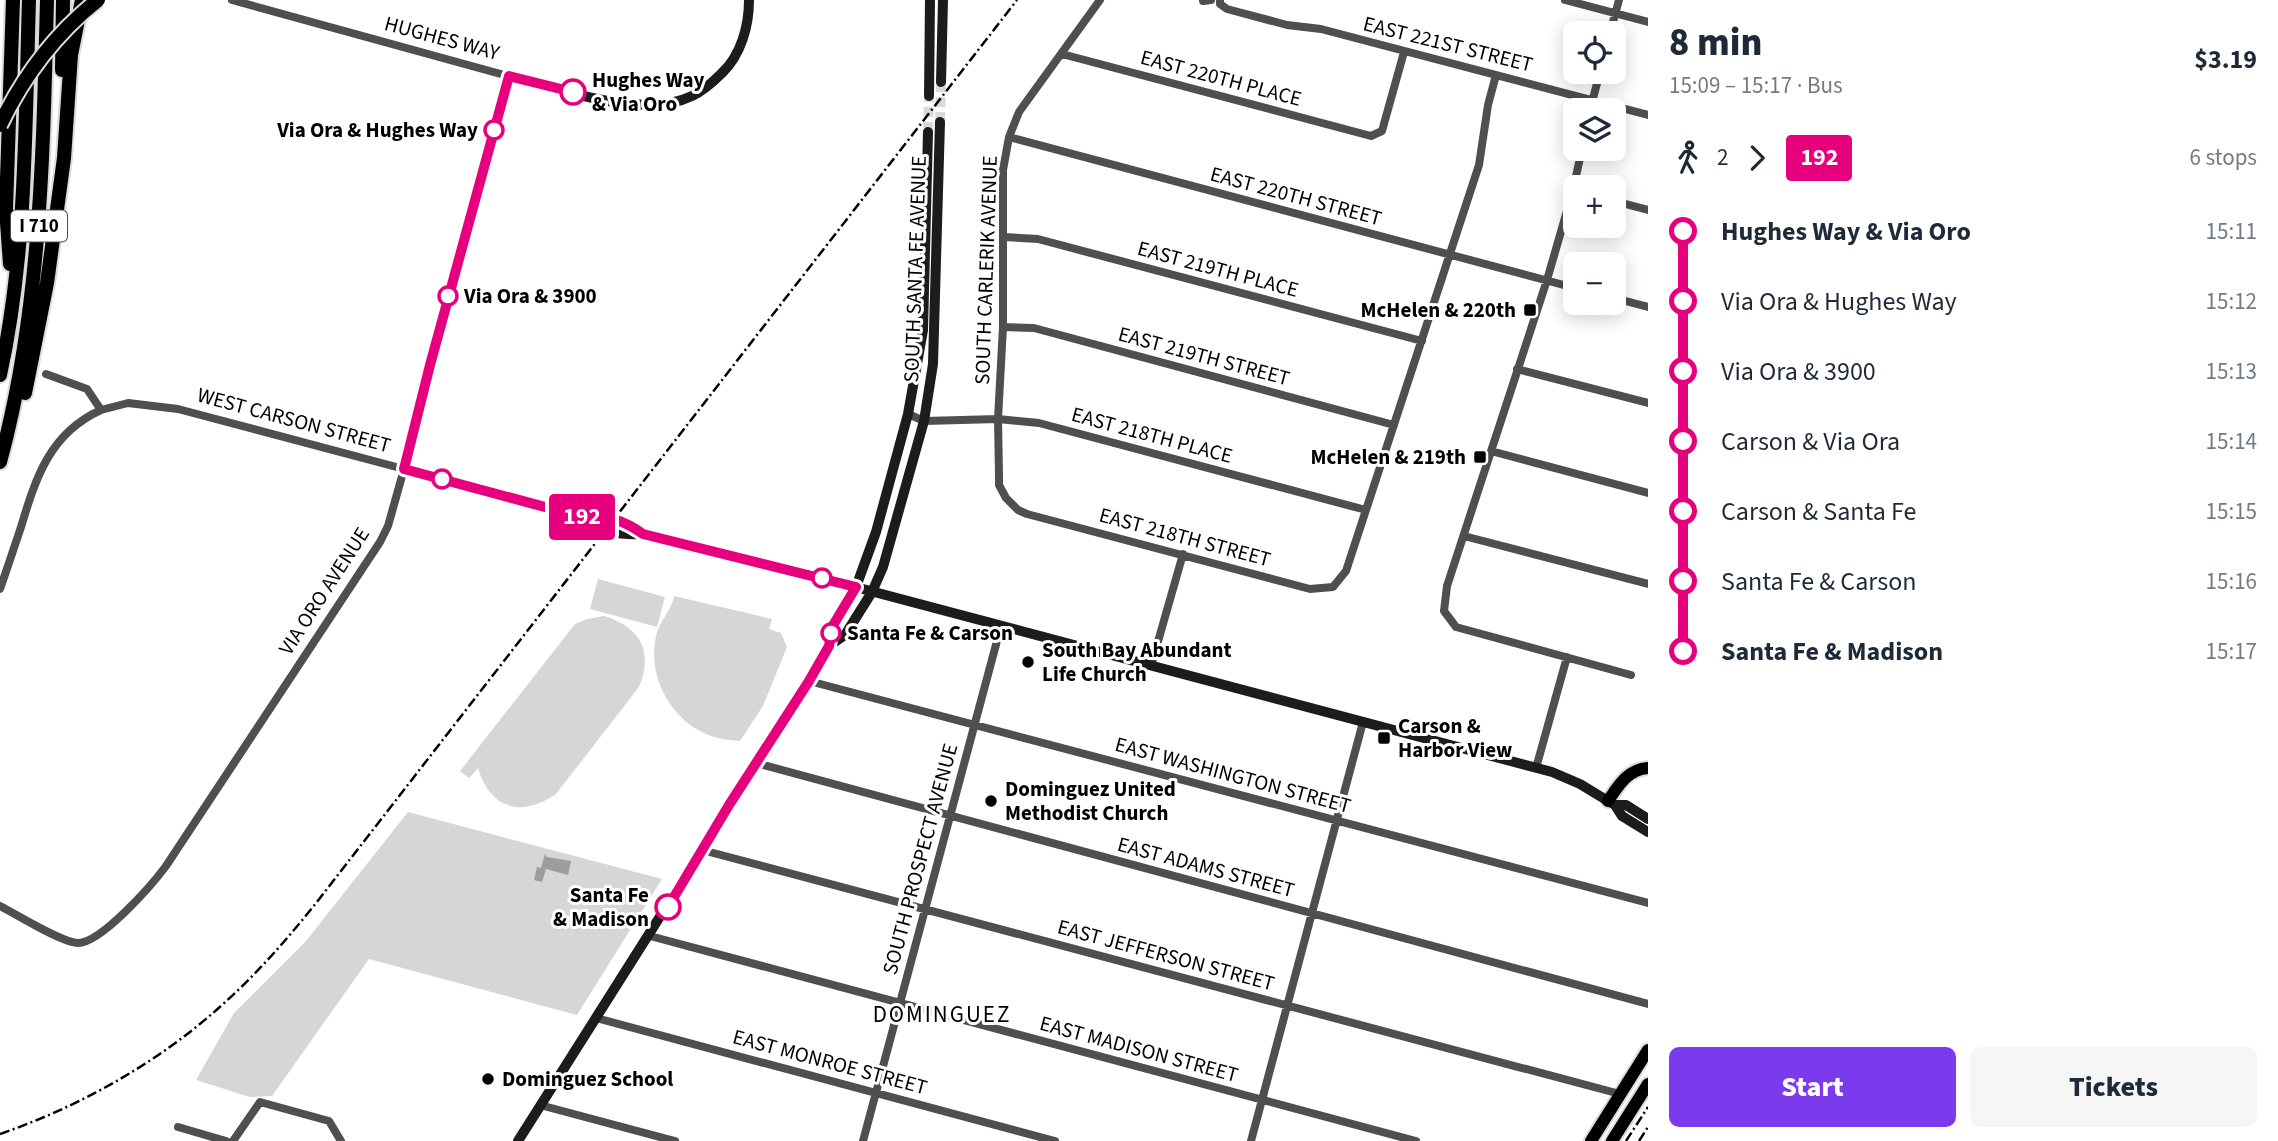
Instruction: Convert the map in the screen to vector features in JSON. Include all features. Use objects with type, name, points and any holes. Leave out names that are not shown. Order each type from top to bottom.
[{"type":"highway","points":[[4,0],[12,21]]},
{"type":"highway","points":[[13,0],[6,209],[13,295]]},
{"type":"highway","name":"I 710","points":[[0,375],[13,295],[24,169],[29,0]]},
{"type":"highway","name":"I 710","points":[[2,455],[22,358],[36,264],[47,0]]},
{"type":"highway","points":[[60,180],[63,0]]},
{"type":"highway","points":[[2,455],[18,425],[47,283],[64,158],[71,55],[82,0]]},
{"type":"highway","points":[[0,125],[38,61],[70,25],[98,0]]},
{"type":"main road","name":"HUGHES WAY","points":[[509,76],[610,101],[641,105],[666,104],[692,96],[711,83],[728,66],[746,31],[749,0]]},
{"type":"main road","points":[[929,96],[930,0]]},
{"type":"main road","points":[[941,82],[943,0]]},
{"type":"main road","name":"VIA ORO AVENUE","points":[[404,469],[509,76]]},
{"type":"main road","name":"SOUTH SANTA FE AVENUE","points":[[829,646],[845,635],[872,592],[894,535],[924,421],[934,354],[940,122]]},
{"type":"main road","name":"SOUTH SANTA FE AVENUE","points":[[518,1141],[809,681],[829,646],[832,627],[856,587],[883,507],[908,414],[923,330],[929,132]]},
{"type":"main road","name":"WEST CARSON STREET","points":[[404,469],[582,517],[595,515],[629,524],[643,534],[856,587],[1536,768],[1566,777],[1611,803]]},
{"type":"main road","points":[[1611,803],[1630,774],[1640,768],[1648,768]]},
{"type":"main road","points":[[1611,803],[1626,805],[1648,818]]},
{"type":"main road","points":[[1611,803],[1622,816],[1648,832]]},
{"type":"main road","points":[[1591,1141],[1648,1050]]},
{"type":"main road","points":[[1612,1141],[1648,1084]]},
{"type":"street","name":"HUGHES WAY","points":[[232,0],[509,76]]},
{"type":"street","name":"SOUTH CARLERIK AVENUE","points":[[1027,514],[1011,504],[999,485],[1003,170],[1009,137],[1019,112],[1100,0]]},
{"type":"street","name":"EAST 221ST STREET","points":[[1220,0],[1220,4],[1227,9],[1287,24],[1321,29],[1584,98]]},
{"type":"street","points":[[1565,0],[1648,22]]},
{"type":"street","points":[[1613,21],[1619,0]]},
{"type":"street","name":"EAST 220TH PLACE","points":[[1062,54],[1371,136],[1382,131],[1404,52]]},
{"type":"street","points":[[1366,510],[1479,165],[1488,105],[1496,75]]},
{"type":"street","name":"EAST 221ST STREET","points":[[1626,109],[1648,115]]},
{"type":"street","name":"EAST 220TH STREET","points":[[1009,137],[1563,285]]},
{"type":"street","points":[[1626,204],[1648,210]]},
{"type":"street","points":[[1563,227],[1447,586],[1444,611],[1456,627],[1631,675]]},
{"type":"street","name":"EAST 219TH PLACE","points":[[1004,237],[1038,239],[1422,341]]},
{"type":"street","points":[[1626,301],[1648,307]]},
{"type":"street","name":"EAST 219TH STREET","points":[[1003,327],[1034,328],[1394,425]]},
{"type":"street","points":[[1517,369],[1648,403]]},
{"type":"street","points":[[0,589],[42,466],[66,433],[101,410],[87,389],[46,374]]},
{"type":"street","name":"WEST CARSON STREET","points":[[101,410],[128,403],[178,409],[404,469]]},
{"type":"street","points":[[908,414],[924,421]]},
{"type":"street","name":"EAST 218TH PLACE","points":[[924,421],[998,419],[1039,423],[1366,510]]},
{"type":"street","points":[[1491,451],[1648,493]]},
{"type":"street","name":"VIA ORO AVENUE","points":[[0,906],[69,942],[85,942],[95,937],[131,906],[166,866],[380,542],[388,526],[404,469]]},
{"type":"street","name":"EAST 218TH STREET","points":[[1027,514],[1310,589],[1333,587],[1346,571],[1366,510]]},
{"type":"street","points":[[1464,536],[1648,584]]},
{"type":"street","points":[[1151,666],[1183,554]]},
{"type":"street","name":"SOUTH PROSPECT AVENUE","points":[[863,1141],[1001,626]]},
{"type":"street","points":[[1536,768],[1567,657]]},
{"type":"street","name":"EAST WASHINGTON STREET","points":[[809,681],[1648,903]]},
{"type":"street","points":[[1251,1141],[1363,722]]},
{"type":"street","name":"EAST ADAMS STREET","points":[[755,763],[1648,1004]]},
{"type":"street","name":"EAST JEFFERSON STREET","points":[[702,850],[1620,1094]]},
{"type":"street","name":"EAST MADISON STREET","points":[[650,936],[1416,1141]]},
{"type":"street","name":"EAST MONROE STREET","points":[[596,1018],[1055,1141]]},
{"type":"street","points":[[233,1141],[260,1102],[329,1122],[341,1141]]},
{"type":"street","points":[[540,1105],[674,1141]]},
{"type":"street","points":[[178,1127],[226,1141]]},
{"type":"shaded area","points":[[598,579],[665,597],[657,627],[590,609]]},
{"type":"shaded area","points":[[674,596],[772,619],[769,629],[781,633],[787,647],[763,706],[740,741],[719,738],[698,730],[677,712],[662,690],[657,677],[654,650],[656,636]]},
{"type":"shaded area","points":[[604,616],[627,627],[641,642],[645,662],[639,687],[556,794],[531,806],[520,807],[499,801],[483,782],[478,768],[469,778],[460,771],[575,624]]},
{"type":"shaded area","points":[[408,812],[662,879],[577,1015],[369,959],[272,1096],[250,1097],[196,1080],[234,1013],[306,941]]},
{"type":"shaded area","points":[[545,854],[547,857],[571,861],[568,875],[546,869],[542,882],[534,880],[537,867],[541,868]]},
{"type":"tunnel","points":[[940,122],[941,82]]},
{"type":"tunnel","points":[[928,132],[929,96]]},
{"type":"railway","points":[[0,1134],[89,1096],[145,1063],[198,1026],[273,954],[320,898],[1017,0]]},
{"type":"railway","points":[[1626,1141],[1648,1107]]},
{"type":"railway","points":[[1639,1141],[1648,1127]]},
{"type":"bus line","name":"192","points":[[573,92],[509,76],[404,469],[582,517],[595,515],[629,524],[643,534],[856,587],[832,627],[829,646],[809,681],[729,805],[668,907]]},
{"type":"place","name":"Hughes Way & Via Oro","points":[[573,92]]},
{"type":"place","name":"Via Ora & Hughes Way","points":[[494,130]]},
{"type":"place","name":"Via Ora & 3900","points":[[448,296]]},
{"type":"place","name":"McHelen & 220th","points":[[1530,310]]},
{"type":"place","name":"McHelen & 219th","points":[[1480,457]]},
{"type":"place","name":"Santa Fe & Carson","points":[[831,633]]},
{"type":"place","name":"South Bay Abundant Life Church","points":[[1028,662]]},
{"type":"place","name":"Carson & Harbor View","points":[[1384,738]]},
{"type":"place","name":"Dominguez United Methodist Church","points":[[991,801]]},
{"type":"place","name":"Santa Fe & Madison","points":[[668,907]]},
{"type":"place","name":"Dominguez School","points":[[488,1079]]},
{"type":"district","name":"DOMINGUEZ","points":[[942,1014]]}]
